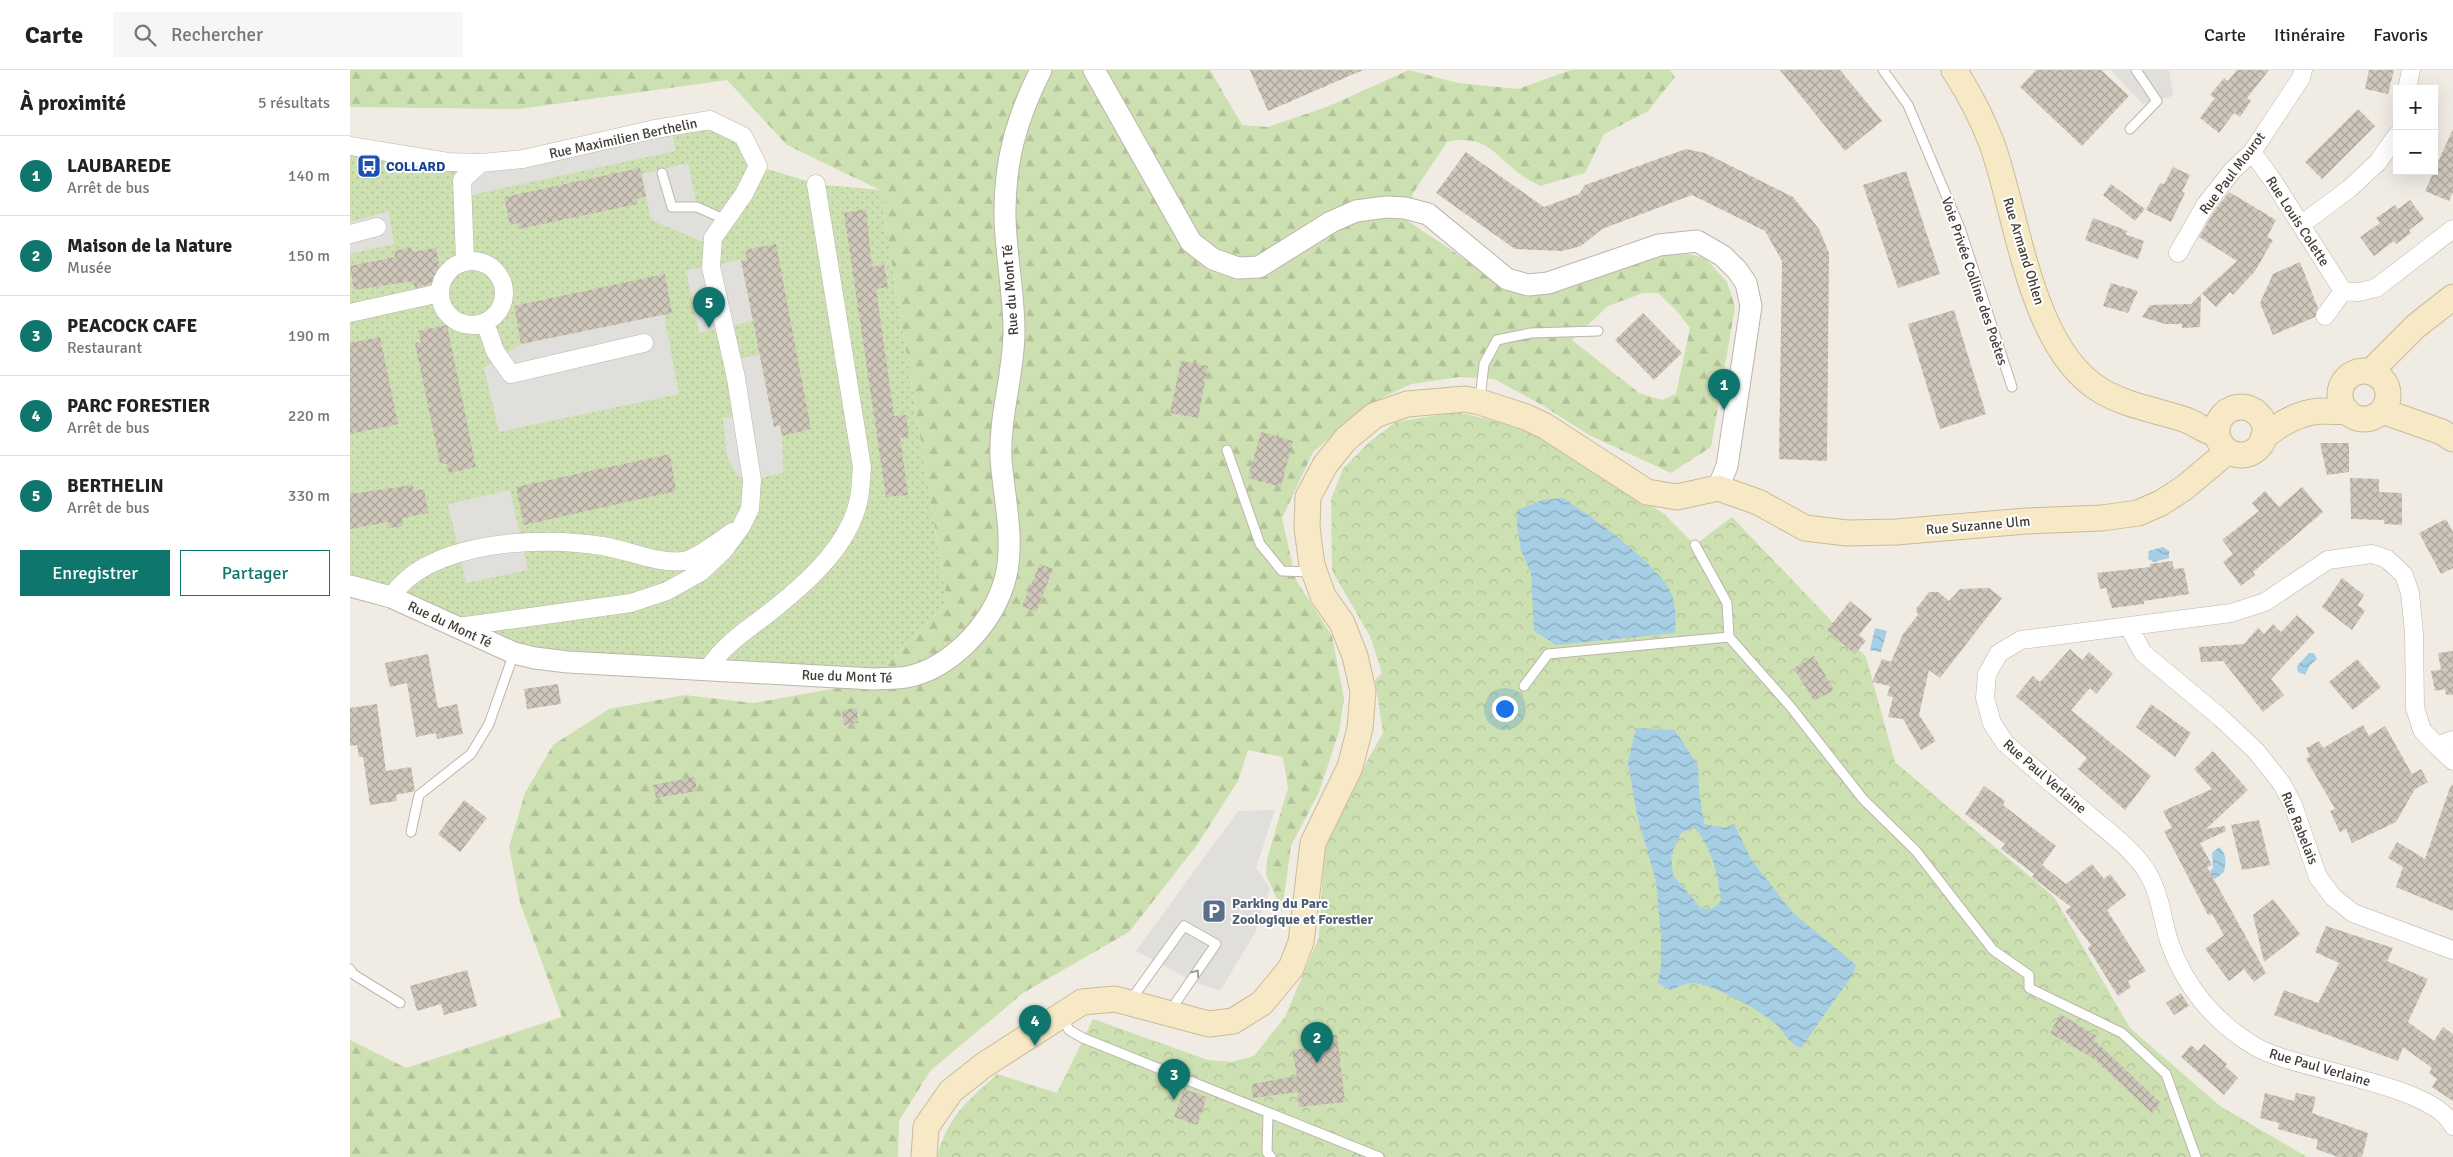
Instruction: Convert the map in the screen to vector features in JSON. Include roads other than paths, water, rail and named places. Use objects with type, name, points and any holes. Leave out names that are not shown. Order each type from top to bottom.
[{"type":"main road","name":"Rue Armand Ohlen","points":[[1954,70],[1971,96],[1991,143],[2032,286],[2056,342],[2078,371],[2098,389],[2119,400],[2187,420],[2222,434]]},
{"type":"main road","points":[[2373,372],[2377,365],[2416,326],[2453,298]]},
{"type":"main road","points":[[2362,371],[2373,372],[2386,384],[2385,404],[2369,418],[2353,416],[2344,402],[2347,378],[2354,373],[2362,371]]},
{"type":"main road","points":[[924,1157],[926,1127],[951,1091],[984,1065],[1082,1002],[1115,999],[1210,1024],[1233,1021],[1262,1003],[1291,968],[1301,942],[1313,842],[1350,766],[1360,728],[1363,691],[1355,656],[1342,623],[1323,596],[1315,572],[1307,528],[1308,497],[1325,465],[1346,439],[1375,415],[1407,404],[1465,399],[1526,417],[1545,426],[1647,492],[1677,497],[1718,488]]},
{"type":"main road","points":[[2256,413],[2344,402]]},
{"type":"main road","points":[[2263,438],[2285,422],[2344,402]]},
{"type":"main road","points":[[2385,404],[2438,416],[2453,425]]},
{"type":"main road","points":[[2385,404],[2453,439]]},
{"type":"main road","points":[[2234,408],[2249,409],[2256,413],[2264,425],[2263,438],[2260,445],[2250,454],[2236,455],[2222,434],[2234,408]]},
{"type":"main road","name":"Rue Suzanne Ulm","points":[[1718,488],[1758,502],[1805,528],[1847,533],[1896,532],[2026,521],[2102,518],[2138,513],[2161,503],[2184,488],[2222,434]]},
{"type":"street","name":"Rue du Mont Té","points":[[350,586],[391,597],[514,653],[568,662],[873,679],[908,676],[931,668],[953,654],[974,635],[992,610],[1004,582],[1009,545],[1001,458],[1003,419],[1014,333],[1005,220],[1006,181],[1010,150],[1025,101],[1041,70]]},
{"type":"street","points":[[1094,70],[1191,242],[1213,259],[1238,268],[1259,267],[1331,222],[1356,211],[1386,207],[1428,214],[1507,279],[1528,285],[1548,283],[1659,245],[1697,242],[1723,256],[1746,282],[1751,306],[1727,466],[1718,488]]},
{"type":"street","name":"Rue Paul Mourot","points":[[2178,253],[2206,204],[2232,171],[2252,152],[2273,116],[2301,78],[2303,70]]},
{"type":"street","points":[[2408,85],[2411,70]]},
{"type":"street","name":"Rue Maximilien Berthelin","points":[[458,627],[631,603],[667,591],[700,572],[724,550],[742,527],[750,509],[752,480],[736,378],[711,267],[713,238],[744,194],[758,166],[742,136],[710,120],[655,129],[522,159],[481,163]]},
{"type":"street","points":[[2302,224],[2349,189],[2378,162],[2393,141]]},
{"type":"street","points":[[350,146],[448,162],[481,163]]},
{"type":"street","name":"Rue Louis Colette","points":[[2252,152],[2302,224],[2344,291]]},
{"type":"street","points":[[465,262],[462,180],[481,163]]},
{"type":"street","points":[[708,669],[718,654],[731,641],[775,609],[828,558],[846,532],[859,499],[862,467],[816,184]]},
{"type":"street","points":[[350,234],[377,227]]},
{"type":"street","points":[[2324,316],[2344,291],[2359,292],[2376,288],[2453,229]]},
{"type":"street","points":[[475,260],[486,263],[494,269],[503,282],[504,298],[501,308],[485,322],[470,324],[455,320],[442,303],[440,293],[442,282],[447,273],[465,262],[475,260]]},
{"type":"street","points":[[350,313],[440,293]]},
{"type":"street","points":[[485,322],[495,351],[511,374],[644,343]]},
{"type":"street","points":[[391,597],[404,581],[446,558],[518,542],[573,541],[630,552],[664,562],[686,560],[742,527]]},
{"type":"street","name":"Rue Paul Verlaine","points":[[2453,762],[2445,743],[2422,730],[2415,708],[2414,640],[2410,593],[2404,575],[2386,559],[2372,554],[2349,555],[2328,560],[2265,602],[2231,613],[2129,627],[2094,629],[2020,640],[1999,653],[1987,674],[1985,698],[1992,723],[2004,743],[2131,851],[2148,873],[2159,899],[2170,941],[2187,980],[2205,1006],[2231,1030],[2257,1048],[2287,1060],[2393,1088],[2435,1108],[2450,1120],[2453,1126]]},
{"type":"street","name":"Rue Rabelais","points":[[2129,627],[2142,654],[2221,718],[2256,751],[2282,784],[2293,805],[2318,877],[2333,897],[2353,913],[2453,950]]},
{"type":"lane","name":"Voie Privée Colline des Poètes","points":[[1883,70],[1908,105],[1960,228],[2012,387]]},
{"type":"lane","points":[[2130,129],[2157,101],[2136,70]]},
{"type":"lane","points":[[662,173],[672,207],[697,206],[726,220]]},
{"type":"lane","points":[[1480,402],[1484,364],[1497,340],[1531,333],[1598,331]]},
{"type":"lane","points":[[1227,450],[1260,544],[1282,571],[1315,572]]},
{"type":"lane","points":[[1695,545],[1727,604],[1729,637],[1790,706],[1863,800],[1916,851],[1993,950],[2030,975],[2029,988],[2122,1033],[2166,1074],[2196,1157]]},
{"type":"lane","points":[[1524,686],[1548,654],[1729,637]]},
{"type":"lane","points":[[411,832],[419,795],[471,754],[489,724],[514,653]]},
{"type":"lane","points":[[1129,1003],[1184,926],[1216,944],[1168,1013]]},
{"type":"lane","points":[[350,969],[354,974],[400,1003]]},
{"type":"lane","points":[[1061,1015],[1070,1030],[1083,1038],[1379,1157]]},
{"type":"lane","points":[[1268,1113],[1267,1152],[1271,1157]]},
{"type":"water","points":[[1563,498],[1624,542],[1665,583],[1672,595],[1674,604],[1676,618],[1675,633],[1556,645],[1534,631],[1531,573],[1521,550],[1517,510],[1543,500]]},
{"type":"water","points":[[2163,547],[2169,551],[2169,558],[2154,562],[2148,559],[2149,551]]},
{"type":"water","points":[[1875,628],[1887,631],[1881,652],[1870,650]]},
{"type":"water","points":[[2309,653],[2314,653],[2317,659],[2310,665],[2305,675],[2298,672],[2297,666]]},
{"type":"water","points":[[1636,728],[1675,730],[1698,766],[1704,824],[1725,828],[1734,824],[1751,859],[1792,912],[1856,965],[1853,974],[1801,1048],[1790,1041],[1776,1024],[1768,1018],[1747,1004],[1721,991],[1689,983],[1670,990],[1658,983],[1661,965],[1661,936],[1656,881],[1637,815],[1628,762]],"holes":[[[1695,827],[1706,845],[1713,862],[1720,890],[1721,901],[1712,909],[1701,908],[1673,875],[1671,855],[1681,833]]]},
{"type":"water","points":[[2219,847],[2225,855],[2225,865],[2224,872],[2215,879],[2208,874],[2213,868],[2212,853]]},
{"type":"place","name":"COLLARD","points":[[369,166]]},
{"type":"place","name":"BERTHELIN","points":[[709,328]]},
{"type":"place","name":"LAUBAREDE","points":[[1724,410]]},
{"type":"place","name":"Parking du Parc Zoologique et Forestier","points":[[1214,911]]},
{"type":"place","name":"PARC FORESTIER","points":[[1035,1046]]},
{"type":"place","name":"Maison de la Nature","points":[[1317,1063]]},
{"type":"place","name":"PEACOCK CAFE","points":[[1174,1100]]}]
